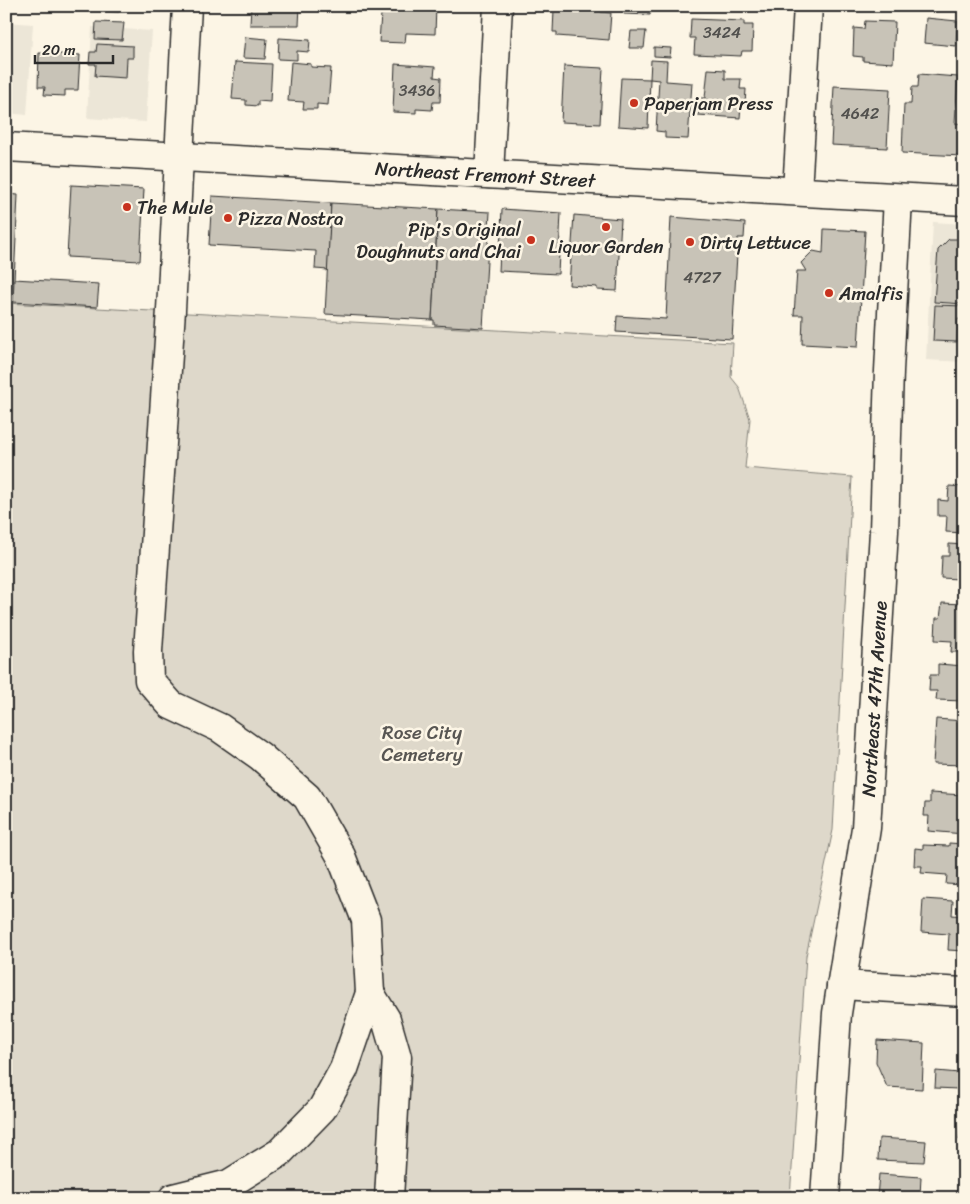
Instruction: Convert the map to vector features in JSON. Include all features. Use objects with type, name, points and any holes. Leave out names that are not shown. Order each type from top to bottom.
[{"type":"street","points":[[173,1198],[229,1184],[279,1152],[322,1109],[344,1069],[370,994],[366,920],[341,856],[307,797],[260,756],[220,728],[171,704],[149,680],[148,651],[180,156],[187,6]]},
{"type":"street","points":[[489,174],[498,6]]},
{"type":"street","points":[[797,192],[808,6]]},
{"type":"street","name":"Northeast Fremont Street","points":[[6,147],[964,201]]},
{"type":"street","name":"Northeast 47th Avenue","points":[[825,1198],[837,1013],[866,828],[884,531],[889,371],[898,198]]},
{"type":"street","points":[[841,985],[964,992]]},
{"type":"street","points":[[370,994],[386,1019],[397,1057],[389,1198]]},
{"type":"shaded area","points":[[6,22],[33,24],[27,115],[6,113]]},
{"type":"shaded area","points":[[92,27],[152,31],[146,122],[87,118]]},
{"type":"shaded area","points":[[933,222],[964,224],[964,362],[926,360]]},
{"type":"green space","name":"Rose City Cemetery","points":[[6,303],[733,343],[731,377],[739,387],[750,419],[745,468],[852,477],[833,830],[806,956],[790,1198],[6,1198]]},
{"type":"building","points":[[63,6],[119,6],[119,12],[63,9]]},
{"type":"building","points":[[251,6],[300,6],[299,25],[250,25]]},
{"type":"building","points":[[384,6],[436,6],[435,34],[406,33],[405,43],[379,42],[381,14],[384,14]]},
{"type":"building","points":[[559,6],[601,6],[601,12],[611,13],[609,40],[557,36],[557,32],[553,32],[554,10],[559,10]]},
{"type":"building","points":[[625,6],[651,6],[650,15],[624,14]]},
{"type":"building","points":[[854,6],[903,6],[903,11],[854,8]]},
{"type":"building","points":[[926,18],[957,21],[956,46],[924,43]]},
{"type":"building","points":[[691,19],[744,21],[744,25],[753,25],[752,51],[742,51],[741,56],[694,54],[695,38],[690,38]]},
{"type":"building","points":[[865,21],[895,22],[893,63],[863,61],[863,57],[853,56],[854,28],[864,29]]},
{"type":"building","points":[[96,22],[124,23],[122,40],[95,39]]},
{"type":"building","points":[[631,31],[646,31],[644,48],[629,48]]},
{"type":"building","points":[[245,37],[267,39],[265,59],[243,58]]},
{"type":"building","points":[[279,38],[310,40],[309,52],[297,51],[297,60],[278,59]]},
{"type":"building","points":[[97,44],[133,46],[133,58],[127,58],[126,78],[95,76],[96,64],[89,64],[90,52],[96,52]]},
{"type":"building","points":[[654,47],[671,48],[670,57],[654,56]]},
{"type":"building","points":[[39,53],[80,55],[78,90],[65,90],[65,96],[44,95],[45,87],[38,87]]},
{"type":"building","points":[[651,60],[667,61],[666,81],[692,83],[688,139],[665,138],[665,132],[656,131],[659,80],[650,79]]},
{"type":"building","points":[[235,62],[272,64],[270,102],[258,101],[258,106],[246,105],[246,100],[232,99]]},
{"type":"building","points":[[291,62],[311,64],[311,67],[331,68],[328,105],[317,104],[317,109],[303,109],[304,102],[288,101]]},
{"type":"building","points":[[395,64],[435,67],[434,77],[441,78],[440,102],[433,102],[432,110],[416,109],[416,113],[393,112]]},
{"type":"building","points":[[564,66],[603,68],[600,124],[561,122]]},
{"type":"building","points":[[708,69],[725,70],[725,79],[741,79],[740,89],[746,89],[745,105],[741,105],[740,118],[698,115],[699,98],[705,98]]},
{"type":"building","points":[[919,74],[958,77],[955,123],[964,124],[962,156],[902,153],[904,104],[911,104],[912,87],[918,87]]},
{"type":"building","name":"Paperjam Press","points":[[621,78],[650,79],[648,128],[618,126]]},
{"type":"building","points":[[834,86],[890,89],[887,148],[831,145]]},
{"type":"building","points":[[71,185],[144,189],[140,261],[67,257]]},
{"type":"building","points":[[6,194],[18,195],[13,302],[6,302]]},
{"type":"building","points":[[212,196],[331,203],[328,270],[315,269],[316,251],[209,245]]},
{"type":"building","points":[[331,203],[438,209],[432,320],[325,314]]},
{"type":"building","points":[[438,209],[490,212],[483,328],[434,325],[434,320],[432,320]]},
{"type":"building","points":[[502,209],[561,213],[558,274],[499,271]]},
{"type":"building","points":[[574,215],[621,219],[617,291],[569,285]]},
{"type":"building","points":[[671,217],[745,223],[744,238],[738,238],[732,339],[616,332],[617,316],[666,319]]},
{"type":"building","name":"Amalfis","points":[[824,229],[865,231],[858,347],[802,344],[803,315],[794,315],[797,271],[806,271],[801,263],[813,251],[823,253]]},
{"type":"building","points":[[949,239],[964,239],[964,304],[934,302],[938,250]]},
{"type":"building","points":[[14,279],[99,284],[97,307],[13,302]]},
{"type":"building","points":[[935,305],[964,306],[964,320],[958,319],[957,342],[933,341]]},
{"type":"building","points":[[949,486],[964,487],[964,533],[946,532],[947,516],[938,516],[938,500],[948,501]]},
{"type":"building","points":[[949,544],[964,545],[964,593],[959,593],[959,579],[941,578],[942,556],[949,556]]},
{"type":"building","points":[[942,603],[964,604],[964,652],[951,652],[952,641],[935,640],[936,618],[940,618]]},
{"type":"building","points":[[938,664],[964,666],[964,701],[936,700],[937,691],[929,691],[930,675],[938,675]]},
{"type":"building","points":[[936,719],[964,721],[964,765],[933,764]]},
{"type":"building","points":[[930,793],[964,795],[964,834],[928,831],[929,816],[924,816],[925,803],[930,803]]},
{"type":"building","points":[[949,843],[964,844],[964,885],[946,884],[947,875],[921,873],[922,866],[914,866],[915,848],[923,849],[923,845],[949,846]]},
{"type":"building","points":[[923,899],[953,901],[952,915],[964,916],[964,951],[948,950],[949,934],[921,932]]},
{"type":"building","points":[[877,1040],[924,1043],[922,1089],[887,1087],[876,1062]]},
{"type":"building","points":[[936,1071],[959,1073],[958,1089],[935,1088]]},
{"type":"building","points":[[961,1118],[964,1118],[964,1141],[959,1140]]},
{"type":"building","points":[[879,1138],[926,1141],[924,1162],[878,1160]]},
{"type":"building","points":[[879,1174],[921,1177],[920,1196],[913,1196],[913,1198],[877,1198]]},
{"type":"place","name":"Paperjam Press","points":[[634,103]]},
{"type":"place","name":"The Mule","points":[[127,207]]},
{"type":"place","name":"Pizza Nostra","points":[[228,218]]},
{"type":"place","name":"Liquor Garden","points":[[606,227]]},
{"type":"place","name":"Pip's Original Doughnuts and Chai","points":[[531,240]]},
{"type":"place","name":"Dirty Lettuce","points":[[690,242]]},
{"type":"place","name":"Amalfis","points":[[829,293]]}]
